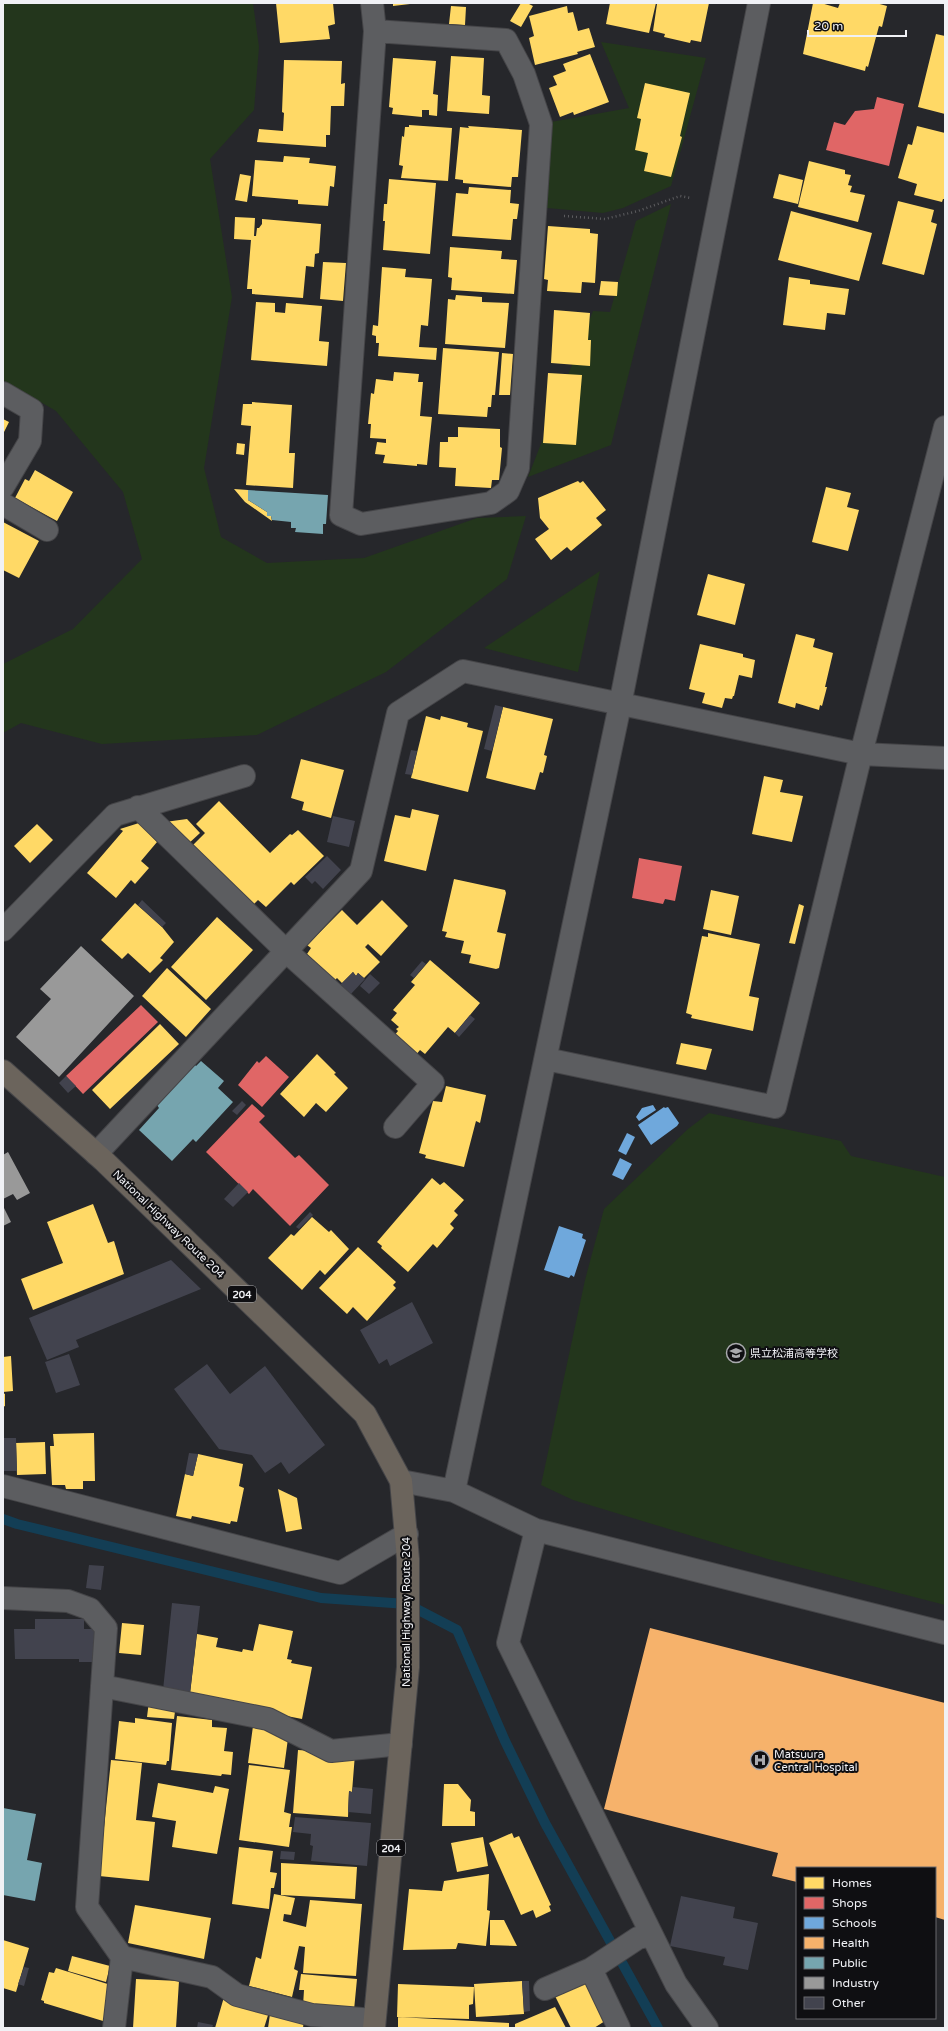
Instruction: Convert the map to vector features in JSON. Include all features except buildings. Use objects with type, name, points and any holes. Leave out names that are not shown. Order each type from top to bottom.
[{"type":"highway","name":"National Highway Route 204","points":[[3,1071],[96,1154],[365,1414],[401,1481],[407,1534],[408,1559],[408,1667],[374,2024]]},
{"type":"street","points":[[372,3],[375,31],[341,515],[362,524],[491,503],[508,490],[518,468],[541,124],[524,74],[506,40],[375,31]]},
{"type":"street","points":[[454,1491],[620,705],[759,3]]},
{"type":"street","points":[[3,394],[32,410],[30,441],[3,487]]},
{"type":"street","points":[[546,1059],[775,1107],[860,754],[945,427]]},
{"type":"street","points":[[3,504],[47,530]]},
{"type":"street","points":[[96,1154],[360,871],[398,713],[463,671],[860,754],[945,758]]},
{"type":"street","points":[[3,930],[115,815],[244,776]]},
{"type":"street","points":[[138,807],[286,951],[433,1083],[395,1127]]},
{"type":"street","points":[[401,1481],[454,1491],[536,1530],[945,1634]]},
{"type":"street","points":[[3,1486],[340,1573],[407,1534]]},
{"type":"street","points":[[536,1530],[508,1643],[644,1936],[707,2028]]},
{"type":"street","points":[[3,1598],[68,1601],[90,1609],[106,1628],[87,1906],[122,1957],[114,2028]]},
{"type":"street","points":[[102,1686],[268,1719],[330,1750],[401,1744]]},
{"type":"street","points":[[545,1989],[591,1969],[644,1936]]},
{"type":"street","points":[[122,1957],[212,1976],[237,1995],[312,2015],[374,2024]]},
{"type":"street","points":[[591,1969],[619,2028]]},
{"type":"path","points":[[535,214],[605,219],[638,211],[680,196],[719,204]]},
{"type":"green space","points":[[3,3],[253,3],[259,47],[254,110],[210,159],[232,297],[204,468],[221,537],[267,563],[364,558],[477,518],[526,516],[507,579],[386,672],[257,735],[102,744],[21,723],[3,733],[3,664],[73,629],[142,559],[123,492],[56,411],[3,380]]},
{"type":"green space","points":[[601,42],[706,58],[671,186],[623,208],[603,213],[547,208],[551,122],[629,108]]},
{"type":"green space","points":[[671,204],[611,445],[528,477],[593,311],[610,312],[636,221]]},
{"type":"green space","points":[[600,571],[578,672],[484,648]]},
{"type":"green space","name":"県立松浦高等学校","points":[[709,1113],[841,1141],[851,1156],[945,1177],[945,1605],[768,1559],[573,1500],[541,1485],[585,1280],[604,1209],[688,1129]]},
{"type":"waterway","points":[[3,1519],[17,1524],[321,1598],[407,1604],[457,1630],[505,1741],[545,1823],[658,2028]]},
{"type":"place","name":"県立松浦高等学校","points":[[736,1353]]},
{"type":"place","name":"Matsuura Central Hospital","points":[[760,1760]]}]
